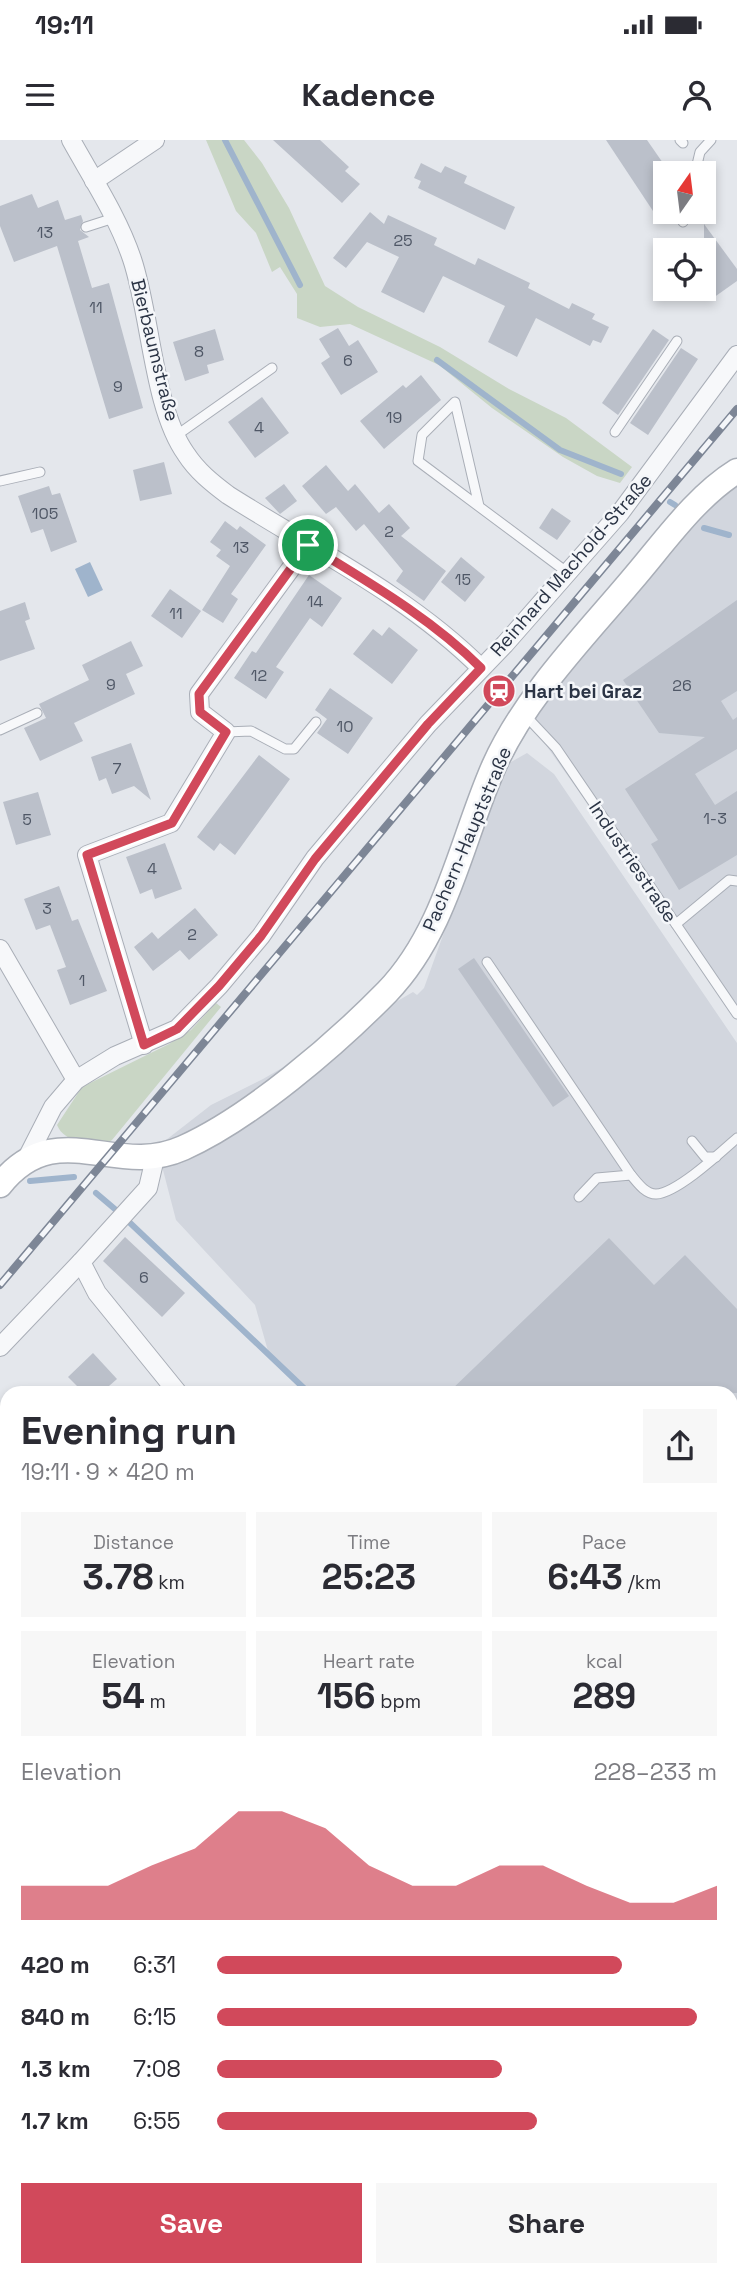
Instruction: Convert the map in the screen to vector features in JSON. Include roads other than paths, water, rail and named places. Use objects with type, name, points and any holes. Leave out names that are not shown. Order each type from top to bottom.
[{"type":"main road","name":"Pachern-Hauptstraße","points":[[27,1158],[48,1151],[73,1150],[155,1158],[183,1148],[258,1102],[329,1046],[388,991],[414,958],[432,925],[495,763],[524,714],[672,533],[737,471]]},
{"type":"main road","points":[[0,1185],[27,1158]]},
{"type":"street","name":"Bierbaumstraße","points":[[71,140],[114,218],[131,256],[145,300],[163,398],[184,453],[204,476],[228,495],[391,596],[459,647],[481,668]]},
{"type":"street","points":[[94,181],[155,140]]},
{"type":"street","name":"Reinhard Machold-Straße","points":[[27,1158],[53,1107],[76,1080],[116,1056],[177,1029],[219,986],[261,936],[315,859],[428,724],[620,513],[737,355]]},
{"type":"street","points":[[144,1045],[87,855],[172,823],[226,732],[200,712],[199,694],[308,545]]},
{"type":"street","points":[[0,948],[76,1080]]},
{"type":"street","points":[[0,1347],[148,1188],[155,1158]]},
{"type":"street","points":[[81,1262],[97,1293],[172,1386]]},
{"type":"lane","points":[[698,161],[700,152],[711,140]]},
{"type":"lane","points":[[86,227],[114,218]]},
{"type":"lane","points":[[615,432],[677,341]]},
{"type":"lane","points":[[177,435],[272,368]]},
{"type":"lane","points":[[479,506],[454,402],[422,435],[418,461],[568,573]]},
{"type":"lane","points":[[0,481],[40,472]]},
{"type":"lane","points":[[0,730],[37,713]]},
{"type":"lane","name":"Industriestraße","points":[[524,714],[556,748],[736,1009]]},
{"type":"lane","points":[[226,732],[251,731],[285,749],[293,749],[316,722]]},
{"type":"lane","points":[[676,924],[729,880],[737,881]]},
{"type":"lane","points":[[487,962],[631,1175],[646,1191],[654,1194],[668,1190],[716,1157],[737,1138]]},
{"type":"lane","points":[[691,1141],[705,1157],[716,1157]]},
{"type":"lane","points":[[579,1197],[597,1178],[631,1175]]},
{"type":"water","points":[[90,562],[103,590],[88,597],[75,569]]},
{"type":"waterway","points":[[225,140],[300,285]]},
{"type":"waterway","points":[[437,360],[560,450],[621,474]]},
{"type":"waterway","points":[[670,502],[675,505]]},
{"type":"waterway","points":[[704,528],[729,535]]},
{"type":"waterway","points":[[30,1181],[74,1177]]},
{"type":"waterway","points":[[96,1193],[116,1210]]},
{"type":"waterway","points":[[128,1221],[302,1386]]},
{"type":"railway","points":[[0,1285],[737,409]]},
{"type":"place","name":"Hart bei Graz","points":[[499,691]]}]
